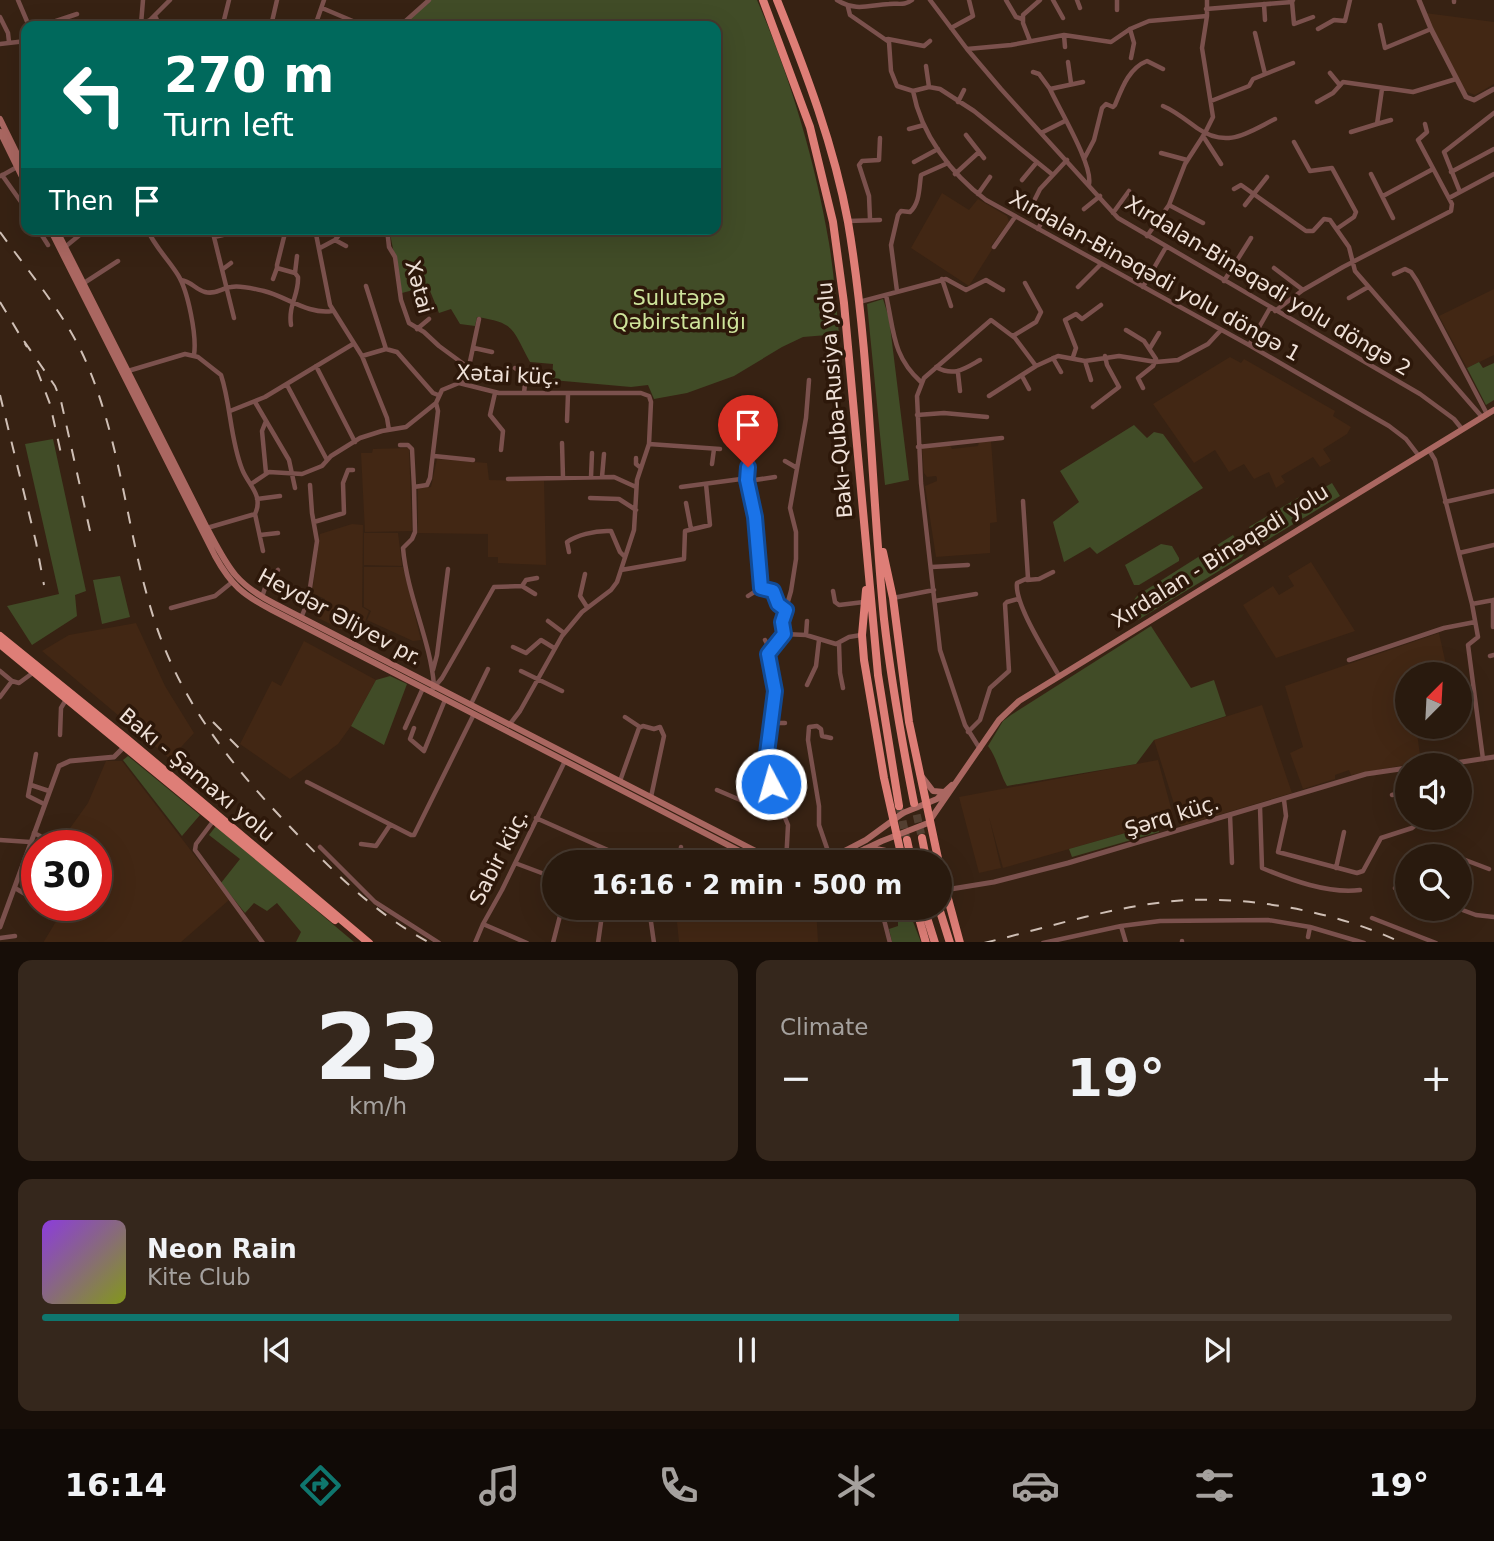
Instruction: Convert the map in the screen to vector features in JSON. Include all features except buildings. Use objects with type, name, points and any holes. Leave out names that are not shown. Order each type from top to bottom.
[{"type":"highway","name":"Bakı-Quba-Rusiya yolu","points":[[763,0],[810,127],[833,222],[844,303],[878,675],[900,806]]},
{"type":"highway","name":"Bakı-Quba-Rusiya yolu","points":[[777,0],[826,134],[848,221],[858,302],[891,673],[914,803]]},
{"type":"highway","points":[[876,519],[892,598],[915,756],[937,850]]},
{"type":"highway","points":[[868,567],[862,635],[875,731],[900,850]]},
{"type":"highway","name":"Bakı - Şamaxı yolu","points":[[0,636],[368,942]]},
{"type":"highway","name":"Bakı - Şamaxı yolu","points":[[0,644],[360,942]]},
{"type":"highway","points":[[922,838],[924,850]]},
{"type":"highway","points":[[907,840],[909,850]]},
{"type":"highway","points":[[952,915],[960,942]]},
{"type":"highway","points":[[918,920],[926,942]]},
{"type":"highway","points":[[928,920],[935,942]]},
{"type":"highway","points":[[943,920],[950,942]]},
{"type":"main road","points":[[0,119],[21,162]]},
{"type":"main road","points":[[0,132],[21,163]]},
{"type":"main road","name":"Heydər Əliyev pr.","points":[[53,235],[236,578],[262,597],[446,699],[508,727]]},
{"type":"main road","name":"Heydər Əliyev pr.","points":[[59,235],[215,556],[231,583],[259,603],[429,688],[471,704],[508,727],[735,849]]},
{"type":"main road","name":"Xırdalan - Binəqədi yolu","points":[[964,774],[1009,708],[1494,410]]},
{"type":"main road","points":[[915,756],[929,788],[937,792],[949,789]]},
{"type":"main road","name":"Heydər Əliyev pr.","points":[[566,758],[620,781],[754,850]]},
{"type":"main road","points":[[848,850],[903,813],[927,804],[949,789],[964,774]]},
{"type":"main road","points":[[859,850],[922,827],[931,821],[964,774]]},
{"type":"main road","points":[[865,848],[879,850]]},
{"type":"street","points":[[18,0],[27,21]]},
{"type":"street","points":[[142,21],[144,0]]},
{"type":"street","points":[[148,21],[170,0]]},
{"type":"street","points":[[224,20],[229,0]]},
{"type":"street","points":[[272,21],[277,0]]},
{"type":"street","points":[[318,21],[324,0]]},
{"type":"street","points":[[406,21],[429,0]]},
{"type":"street","points":[[837,0],[859,8],[903,5],[912,0]]},
{"type":"street","name":"Xırdalan-Binəqədi yolu döngə 2","points":[[930,0],[967,49],[1113,213],[1272,310],[1420,394],[1454,419],[1462,429]]},
{"type":"street","points":[[951,28],[973,16],[970,0]]},
{"type":"street","points":[[1006,0],[1016,17],[1022,19]]},
{"type":"street","points":[[1030,41],[1022,19],[1038,0]]},
{"type":"street","points":[[1053,0],[1063,18]]},
{"type":"street","points":[[1077,0],[1080,8]]},
{"type":"street","points":[[1117,0],[1117,10]]},
{"type":"street","points":[[1147,236],[1169,205],[1187,160],[1213,117],[1202,48],[1207,0]]},
{"type":"street","points":[[1318,29],[1334,20],[1345,21],[1350,0]]},
{"type":"street","points":[[1419,0],[1466,97],[1477,100],[1494,89]]},
{"type":"street","points":[[1206,9],[1292,1],[1294,24],[1313,17]]},
{"type":"street","points":[[1264,4],[1265,20]]},
{"type":"street","points":[[848,6],[850,15],[887,39],[924,46],[930,41]]},
{"type":"street","points":[[322,8],[353,21]]},
{"type":"street","points":[[56,21],[77,14]]},
{"type":"street","points":[[155,16],[158,21]]},
{"type":"street","points":[[967,49],[1064,35],[1111,42],[1130,29],[1156,20],[1207,16]]},
{"type":"street","points":[[0,17],[8,33],[9,42]]},
{"type":"street","points":[[1380,25],[1385,48],[1431,29]]},
{"type":"street","points":[[1130,29],[1135,43],[1131,58]]},
{"type":"street","points":[[1255,33],[1265,75]]},
{"type":"street","points":[[1064,35],[1065,47]]},
{"type":"street","points":[[887,39],[895,83],[900,88],[912,91],[929,87],[940,89],[971,108],[1054,175]]},
{"type":"street","points":[[0,44],[21,41]]},
{"type":"street","points":[[1084,159],[1097,133],[1102,108],[1106,104],[1111,107],[1115,105],[1134,69],[1147,61],[1163,69]]},
{"type":"street","points":[[1069,62],[1071,83]]},
{"type":"street","points":[[1211,101],[1249,86],[1253,79],[1293,63]]},
{"type":"street","points":[[926,66],[929,87]]},
{"type":"street","points":[[1034,72],[1040,74],[1050,89],[1084,159],[1090,175],[1089,184]]},
{"type":"street","points":[[1330,73],[1339,84]]},
{"type":"street","points":[[1317,102],[1332,93],[1339,84],[1417,92],[1456,79]]},
{"type":"street","points":[[1050,89],[1083,82]]},
{"type":"street","points":[[1377,124],[1381,89]]},
{"type":"street","points":[[958,102],[964,90]]},
{"type":"street","name":"Xırdalan-Binəqədi yolu döngə 1","points":[[912,91],[917,112],[939,149],[956,173],[978,194],[1389,426],[1406,439],[1419,456]]},
{"type":"street","points":[[1163,106],[1204,134],[1224,139],[1233,139],[1275,119]]},
{"type":"street","points":[[1460,192],[1444,152],[1494,113]]},
{"type":"street","points":[[1351,132],[1391,120]]},
{"type":"street","points":[[1040,133],[1065,121]]},
{"type":"street","points":[[1249,345],[1272,310],[1303,290],[1448,214],[1452,208],[1448,198],[1418,140],[1427,132],[1425,124]]},
{"type":"street","points":[[909,130],[924,125]]},
{"type":"street","points":[[1204,134],[1221,164]]},
{"type":"street","points":[[966,135],[984,158]]},
{"type":"street","points":[[870,219],[869,196],[859,166],[862,162],[879,160],[880,138]]},
{"type":"street","points":[[1294,142],[1310,171],[1332,168],[1356,212],[1354,217],[1338,228]]},
{"type":"street","points":[[915,162],[939,149]]},
{"type":"street","points":[[1451,172],[1494,149]]},
{"type":"street","points":[[956,173],[979,152]]},
{"type":"street","points":[[1161,153],[1187,160]]},
{"type":"street","points":[[1035,199],[1067,160]]},
{"type":"street","points":[[1023,180],[1037,162]]},
{"type":"street","points":[[897,291],[891,245],[898,215],[901,211],[910,212],[914,209],[921,175],[948,163]]},
{"type":"street","points":[[21,165],[1,176],[21,202]]},
{"type":"street","points":[[1383,196],[1433,169]]},
{"type":"street","points":[[1371,174],[1393,218]]},
{"type":"street","points":[[1448,198],[1494,174]]},
{"type":"street","points":[[978,194],[990,177]]},
{"type":"street","points":[[1245,205],[1266,177]]},
{"type":"street","points":[[1234,189],[1241,185],[1306,231],[1313,232],[1327,218],[1338,228],[1351,253],[1355,271],[1485,416]]},
{"type":"street","points":[[1113,213],[1129,191]]},
{"type":"street","points":[[1084,209],[1100,196]]},
{"type":"street","points":[[1169,205],[1203,223]]},
{"type":"street","points":[[1038,229],[1049,208]]},
{"type":"street","points":[[994,247],[1015,217]]},
{"type":"street","points":[[848,221],[880,220]]},
{"type":"street","points":[[42,235],[48,245]]},
{"type":"street","points":[[65,247],[79,235]]},
{"type":"street","points":[[150,235],[181,281],[195,333],[194,355]]},
{"type":"street","points":[[223,235],[214,237],[234,318]]},
{"type":"street","points":[[273,279],[284,235]]},
{"type":"street","points":[[317,235],[332,311],[362,356],[389,430]]},
{"type":"street","points":[[320,248],[339,235]]},
{"type":"street","name":"Xətai","points":[[388,235],[389,247],[395,257],[401,300],[409,323],[469,368]]},
{"type":"street","points":[[1224,281],[1251,238]]},
{"type":"street","points":[[335,240],[345,246]]},
{"type":"street","points":[[1143,287],[1166,247]]},
{"type":"street","points":[[291,325],[289,314],[299,281],[295,273],[297,256]]},
{"type":"street","points":[[84,283],[118,261]]},
{"type":"street","points":[[223,269],[231,263]]},
{"type":"street","points":[[1078,287],[1101,264]]},
{"type":"street","points":[[277,268],[295,273]]},
{"type":"street","points":[[1274,268],[1303,290]]},
{"type":"street","points":[[1394,274],[1405,270],[1411,272],[1417,281],[1485,416]]},
{"type":"street","points":[[942,279],[951,306]]},
{"type":"street","points":[[858,302],[942,279],[951,280],[965,289],[988,281],[1003,290]]},
{"type":"street","points":[[181,281],[208,293],[234,286],[266,292],[321,311],[332,311]]},
{"type":"street","points":[[1013,336],[1036,322],[1041,312],[1025,283]]},
{"type":"street","points":[[366,286],[386,349]]},
{"type":"street","points":[[1349,298],[1368,287]]},
{"type":"street","points":[[886,295],[897,351],[908,369],[921,382]]},
{"type":"street","points":[[1073,358],[1076,348],[1065,320],[1076,314],[1082,319],[1101,305]]},
{"type":"street","points":[[417,329],[429,319]]},
{"type":"street","points":[[463,384],[479,319]]},
{"type":"street","points":[[980,749],[968,732],[943,662],[918,447],[917,396],[921,382],[989,321],[994,321],[1013,336],[1036,366]]},
{"type":"street","points":[[1126,330],[1150,348],[1156,362]]},
{"type":"street","points":[[989,396],[1053,358],[1061,356],[1085,361],[1105,356],[1156,362],[1187,357],[1213,340],[1222,330]]},
{"type":"street","points":[[1150,348],[1158,333]]},
{"type":"street","points":[[230,411],[255,402],[353,344]]},
{"type":"street","points":[[474,348],[492,352]]},
{"type":"street","points":[[362,356],[386,349],[397,352],[433,393],[438,395]]},
{"type":"street","points":[[126,372],[178,354],[194,355],[221,375],[239,459],[257,499],[255,514],[263,551]]},
{"type":"street","points":[[1093,407],[1119,387],[1105,356]]},
{"type":"street","points":[[1053,358],[1061,372]]},
{"type":"street","points":[[936,367],[948,373],[958,373],[980,360]]},
{"type":"street","points":[[1085,361],[1091,380]]},
{"type":"street","points":[[1143,388],[1138,378],[1156,362]]},
{"type":"street","points":[[316,366],[355,442]]},
{"type":"street","points":[[515,368],[526,374],[524,393]]},
{"type":"street","points":[[958,373],[960,391]]},
{"type":"street","points":[[1023,376],[1029,389]]},
{"type":"street","points":[[784,634],[782,622],[796,559],[796,532],[790,513],[806,418],[809,380]]},
{"type":"street","points":[[287,384],[327,460]]},
{"type":"street","name":"Xətai küç.","points":[[265,473],[279,471],[302,474],[320,467],[363,437],[406,427],[436,403],[443,388],[454,384],[495,393],[644,393],[649,396],[651,402],[649,444]]},
{"type":"street","points":[[495,393],[490,415],[503,431],[501,450]]},
{"type":"street","points":[[567,421],[568,394]]},
{"type":"street","points":[[255,402],[283,446],[295,488]]},
{"type":"street","points":[[414,487],[424,486],[429,482],[439,408],[436,403]]},
{"type":"street","points":[[917,415],[944,413],[987,417]]},
{"type":"street","points":[[251,484],[265,473],[262,426],[266,421]]},
{"type":"street","points":[[918,447],[1002,438]]},
{"type":"street","points":[[562,443],[563,478]]},
{"type":"street","points":[[508,727],[564,633],[587,607],[611,590],[621,570],[634,530],[636,487],[649,444],[717,449],[712,464]]},
{"type":"street","points":[[400,445],[408,445],[412,449],[414,487],[415,532],[404,546],[404,554],[433,671]]},
{"type":"street","points":[[1429,450],[1435,460],[1478,637],[1468,645],[1483,759]]},
{"type":"street","points":[[591,477],[592,453]]},
{"type":"street","points":[[602,477],[604,454]]},
{"type":"street","points":[[434,456],[473,460]]},
{"type":"street","points":[[636,458],[636,464],[641,468]]},
{"type":"street","points":[[785,461],[797,468]]},
{"type":"street","points":[[748,467],[747,480],[755,517],[761,588]]},
{"type":"street","points":[[314,522],[344,513],[343,484],[348,470],[353,470]]},
{"type":"street","points":[[681,487],[775,477]]},
{"type":"street","points":[[508,479],[619,478],[636,487]]},
{"type":"street","points":[[621,570],[684,559],[686,530],[710,525],[706,484]]},
{"type":"street","points":[[301,618],[308,601],[317,541],[310,485]]},
{"type":"street","points":[[1445,502],[1494,491]]},
{"type":"street","points":[[257,499],[280,496]]},
{"type":"street","points":[[590,498],[620,499],[636,510]]},
{"type":"street","points":[[1023,501],[1027,580]]},
{"type":"street","points":[[686,503],[691,529]]},
{"type":"street","points":[[207,528],[255,514]]},
{"type":"street","points":[[569,552],[569,540],[586,534],[611,531],[625,558]]},
{"type":"street","points":[[260,536],[278,533]]},
{"type":"street","points":[[1459,553],[1494,545]]},
{"type":"street","points":[[932,568],[968,565]]},
{"type":"street","points":[[405,728],[429,688],[437,655],[448,569]]},
{"type":"street","points":[[262,597],[268,579],[278,570]]},
{"type":"street","points":[[1053,572],[1039,579],[1016,584],[1018,599],[1059,676]]},
{"type":"street","points":[[585,574],[580,596],[587,607]]},
{"type":"street","points":[[522,586],[526,580],[537,578]]},
{"type":"street","points":[[171,608],[215,596],[231,583]]},
{"type":"street","points":[[429,688],[442,678],[494,587],[522,586],[535,594]]},
{"type":"street","points":[[748,596],[761,588],[773,591],[778,604],[786,610]]},
{"type":"street","points":[[892,598],[934,590]]},
{"type":"street","points":[[833,591],[835,602],[839,605],[865,602]]},
{"type":"street","points":[[935,601],[975,594]]},
{"type":"street","points":[[968,732],[980,720],[990,688],[1009,671],[1005,604],[1018,599]]},
{"type":"street","points":[[1472,604],[1494,600],[1493,627]]},
{"type":"street","points":[[548,621],[564,633]]},
{"type":"street","points":[[806,635],[807,621]]},
{"type":"street","points":[[1349,660],[1435,631],[1475,622]]},
{"type":"street","points":[[787,850],[788,825],[765,769],[775,691],[768,659],[770,649],[784,634],[806,635],[839,643],[849,637],[862,635]]},
{"type":"street","points":[[513,647],[526,653],[541,640],[554,648]]},
{"type":"street","points":[[765,640],[770,649]]},
{"type":"street","points":[[807,685],[816,666],[819,640]]},
{"type":"street","points":[[839,643],[843,688]]},
{"type":"street","points":[[471,704],[488,669]]},
{"type":"street","points":[[0,671],[12,681],[23,682],[35,671]]},
{"type":"street","points":[[522,671],[562,691]]},
{"type":"street","points":[[0,697],[12,681]]},
{"type":"street","points":[[60,735],[61,708],[67,698]]},
{"type":"street","points":[[415,728],[410,739],[424,751],[446,699]]},
{"type":"street","points":[[307,782],[411,835],[416,833],[475,713]]},
{"type":"street","points":[[625,717],[640,727],[660,727],[664,733],[651,797]]},
{"type":"street","points":[[771,723],[785,723]]},
{"type":"street","points":[[827,850],[819,825],[809,727],[817,726],[821,729],[822,736],[831,738]]},
{"type":"street","points":[[620,781],[640,727]]},
{"type":"street","points":[[34,830],[61,764],[114,757],[125,746]]},
{"type":"street","points":[[36,754],[28,796],[44,804]]},
{"type":"street","points":[[1472,761],[1494,757]]},
{"type":"street","name":"Sabir küç.","points":[[525,942],[483,924],[566,758]]},
{"type":"street","points":[[757,767],[765,769]]},
{"type":"street","name":"Şərq küç.","points":[[952,889],[994,882],[1068,863],[1366,774],[1395,770]]},
{"type":"street","points":[[718,790],[745,802],[754,784],[774,790]]},
{"type":"street","points":[[31,785],[49,791]]},
{"type":"street","points":[[1284,800],[1286,816],[1278,852],[1336,868],[1360,873],[1381,838],[1406,830]]},
{"type":"street","points":[[1260,807],[1262,869],[1328,888],[1360,890]]},
{"type":"street","points":[[1230,815],[1232,863]]},
{"type":"street","points":[[536,818],[606,850]]},
{"type":"street","points":[[214,820],[196,844],[195,850],[262,942]]},
{"type":"street","points":[[361,844],[376,846],[390,825]]},
{"type":"street","points":[[1336,868],[1344,832]]},
{"type":"street","points":[[0,840],[21,841]]},
{"type":"street","points":[[320,848],[375,902],[437,942]]},
{"type":"street","points":[[515,863],[542,873]]},
{"type":"street","points":[[1472,863],[1489,869]]},
{"type":"street","points":[[0,927],[21,870]]},
{"type":"street","points":[[15,888],[21,892]]},
{"type":"street","points":[[1472,914],[1494,917]]},
{"type":"street","points":[[1371,918],[1433,942]]},
{"type":"street","points":[[553,942],[559,920]]},
{"type":"street","points":[[598,942],[601,920]]},
{"type":"street","points":[[651,920],[654,942]]},
{"type":"street","points":[[884,920],[890,942]]},
{"type":"street","points":[[1048,942],[1121,926],[1160,921],[1268,920],[1310,927],[1361,942]]},
{"type":"street","points":[[475,942],[483,924]]},
{"type":"street","points":[[1121,926],[1126,942]]},
{"type":"street","points":[[1308,937],[1310,927]]},
{"type":"street","points":[[3,940],[15,936]]},
{"type":"shaded area","points":[[1425,13],[1494,22],[1494,84],[1475,95],[1465,91]]},
{"type":"shaded area","points":[[942,193],[969,210],[978,199],[1007,216],[1009,222],[991,246],[993,248],[969,286],[911,248]]},
{"type":"shaded area","points":[[1494,289],[1494,355],[1467,368],[1439,316]]},
{"type":"shaded area","points":[[1230,357],[1241,363],[1244,359],[1335,411],[1333,416],[1351,427],[1347,434],[1323,449],[1331,461],[1320,467],[1313,457],[1281,476],[1285,482],[1276,488],[1269,472],[1254,479],[1244,464],[1229,472],[1215,450],[1194,463],[1153,404]]},
{"type":"shaded area","points":[[991,441],[997,522],[990,523],[990,553],[936,557],[925,486],[937,481],[937,478],[927,477],[924,473],[922,448],[950,445],[952,449],[978,446],[979,442]]},
{"type":"shaded area","points":[[409,448],[412,531],[365,532],[361,453],[372,453],[373,449]]},
{"type":"shaded area","points":[[437,459],[487,463],[489,480],[544,481],[546,565],[498,563],[498,557],[488,557],[488,534],[418,533],[418,488],[431,487]]},
{"type":"shaded area","points":[[352,524],[363,525],[362,607],[369,611],[359,638],[318,618],[325,599],[312,593],[320,534]]},
{"type":"shaded area","points":[[364,533],[398,533],[402,566],[364,565]]},
{"type":"shaded area","points":[[1311,562],[1355,631],[1276,658],[1243,605],[1273,586],[1279,595],[1294,586],[1288,576]]},
{"type":"shaded area","points":[[364,567],[403,567],[421,640],[413,641],[367,620],[371,611],[364,607]]},
{"type":"shaded area","points":[[136,623],[165,686],[194,733],[170,759],[42,651],[69,635]]},
{"type":"shaded area","points":[[1439,633],[1445,662],[1395,662],[1395,739],[1418,739],[1420,753],[1395,753],[1395,767],[1351,775],[1349,770],[1335,775],[1335,779],[1303,789],[1290,753],[1303,747],[1285,686]]},
{"type":"shaded area","points":[[304,641],[376,680],[338,744],[290,779],[240,744],[272,681],[281,686]]},
{"type":"shaded area","points":[[1262,705],[1292,793],[1181,826],[1154,740]]},
{"type":"shaded area","points":[[1158,760],[1174,819],[1003,868],[989,817],[1001,868],[979,873],[959,797]]},
{"type":"shaded area","points":[[106,761],[122,761],[229,900],[181,942],[44,942],[56,921],[112,921],[112,830],[69,830],[88,803]]},
{"type":"shaded area","points":[[817,920],[818,942],[679,942],[677,922]]},
{"type":"green space","name":"Sulutəpə Qəbirstanlığı","points":[[431,0],[757,0],[791,89],[809,150],[831,254],[839,334],[803,337],[734,376],[687,393],[654,399],[648,385],[631,387],[552,380],[553,364],[530,362],[516,335],[506,325],[477,317],[475,326],[460,324],[451,309],[439,313],[428,286],[402,293],[390,235],[721,235],[721,21],[408,21]]},
{"type":"green space","points":[[883,299],[889,318],[909,480],[885,485],[867,304]]},
{"type":"green space","points":[[1479,362],[1483,368],[1494,363],[1494,400],[1486,405],[1467,368]]},
{"type":"green space","points":[[1134,425],[1147,438],[1154,432],[1163,434],[1203,488],[1097,554],[1090,547],[1064,562],[1053,522],[1079,502],[1060,471]]},
{"type":"green space","points":[[53,439],[86,591],[75,595],[77,616],[32,645],[7,606],[59,594],[25,444]]},
{"type":"green space","points":[[1332,483],[1340,496],[1259,545],[1249,527],[1301,496],[1303,500]]},
{"type":"green space","points":[[1233,535],[1245,552],[1242,557],[1138,620],[1132,607],[1138,595]]},
{"type":"green space","points":[[1161,544],[1172,546],[1179,561],[1139,585],[1134,585],[1125,565]]},
{"type":"green space","points":[[120,576],[130,617],[102,624],[93,580]]},
{"type":"green space","points":[[1151,626],[1191,688],[1214,680],[1226,716],[1154,740],[1136,764],[1007,786],[988,746],[1003,721]]},
{"type":"green space","points":[[390,676],[407,684],[384,745],[351,726],[376,680]]},
{"type":"green space","points":[[128,756],[200,815],[182,836],[123,760]]},
{"type":"green space","points":[[1157,824],[1159,832],[1072,857],[1069,849]]},
{"type":"green space","points":[[216,826],[354,942],[296,942],[301,932],[277,903],[267,911],[254,903],[245,913],[221,883],[240,859],[209,835]]},
{"type":"green space","points":[[912,920],[921,942],[892,942],[889,929],[898,926],[898,922]]},
{"type":"tunnel","points":[[914,803],[922,838]]},
{"type":"tunnel","points":[[900,809],[906,837]]},
{"type":"railway","points":[[0,232],[59,312],[87,364],[108,427],[154,619],[165,650],[195,707],[231,760],[312,849],[375,907],[428,942]]},
{"type":"railway","points":[[0,302],[27,347]]},
{"type":"railway","points":[[24,341],[55,386],[61,401],[92,540]]},
{"type":"railway","points":[[37,370],[50,404],[62,458]]},
{"type":"railway","points":[[0,395],[44,585]]},
{"type":"railway","points":[[213,722],[245,754]]},
{"type":"railway","points":[[988,942],[1136,906],[1188,900],[1242,901],[1298,909],[1352,923],[1400,942]]},
{"type":"route","points":[[748,467],[747,480],[755,517],[761,588],[771,589],[778,604],[786,610],[782,622],[784,634],[778,638],[768,654],[775,691],[765,769],[771,784]]}]
